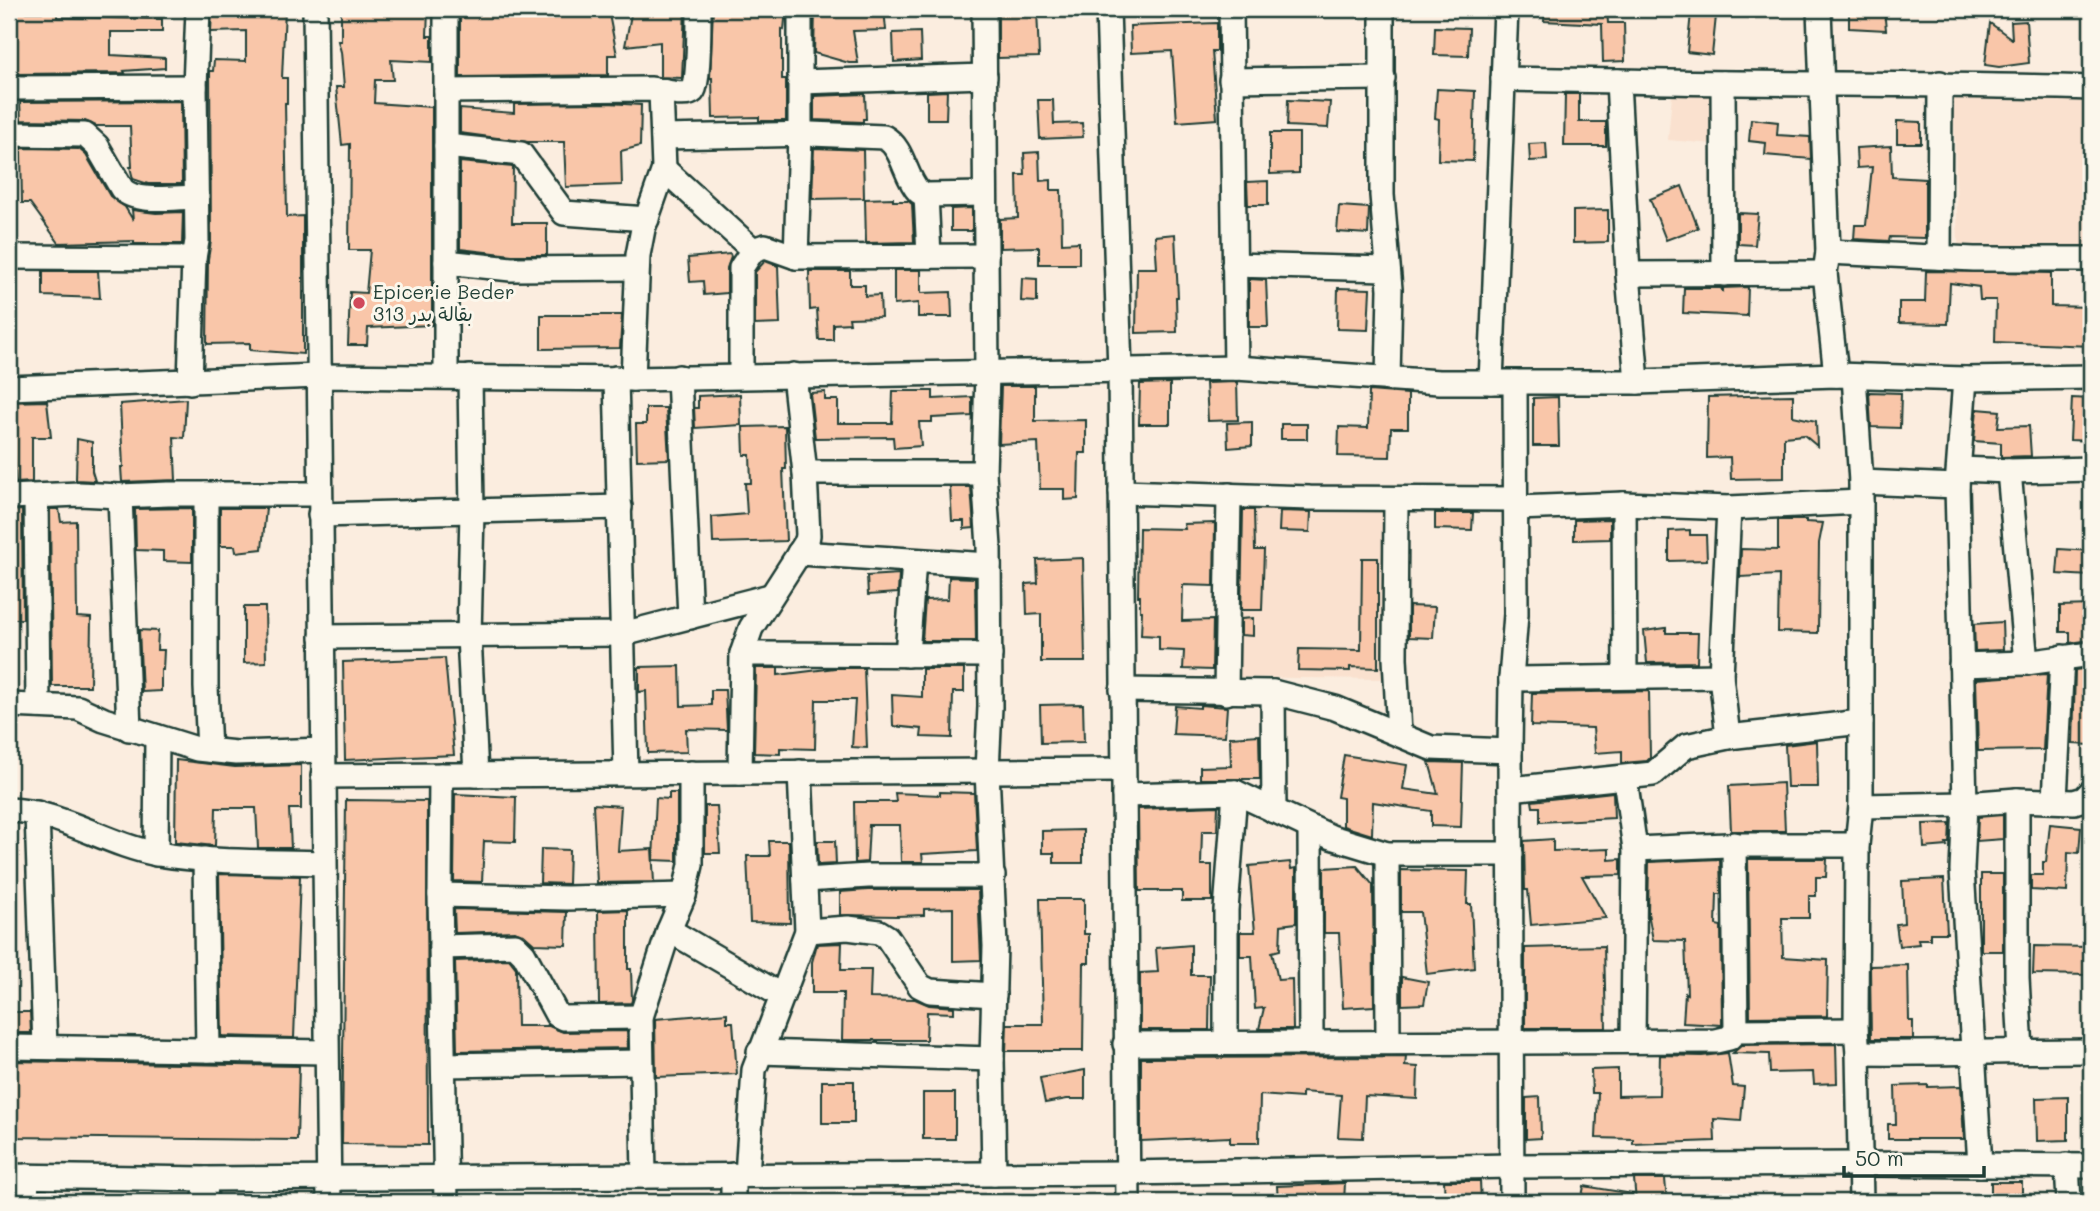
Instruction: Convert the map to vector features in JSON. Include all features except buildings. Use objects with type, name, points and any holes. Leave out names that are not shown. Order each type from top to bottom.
[{"type":"street","points":[[190,382],[194,258],[197,241],[195,88],[198,9]]},
{"type":"street","points":[[315,9],[329,1202]]},
{"type":"street","points":[[446,9],[446,376]]},
{"type":"street","points":[[446,91],[650,89],[680,94],[691,92],[695,88],[699,9]]},
{"type":"street","points":[[796,257],[800,9]]},
{"type":"street","points":[[984,9],[987,373],[984,472],[989,565],[987,771],[993,876],[994,1174]]},
{"type":"street","points":[[1108,9],[1120,371],[1128,1202]]},
{"type":"street","points":[[1231,9],[1236,368]]},
{"type":"street","points":[[1382,9],[1382,195],[1390,289],[1388,379]]},
{"type":"street","points":[[1491,382],[1506,9]]},
{"type":"street","points":[[1819,9],[1827,262],[1861,492],[1861,806],[1857,845],[1857,1041],[1861,1202]]},
{"type":"street","points":[[800,82],[985,76]]},
{"type":"street","points":[[1231,80],[1383,78]]},
{"type":"street","points":[[1503,79],[1821,85],[1940,83],[2091,88]]},
{"type":"street","points":[[1618,81],[1628,274],[1637,382]]},
{"type":"street","points":[[1723,83],[1724,274]]},
{"type":"street","points":[[1938,257],[1940,83]]},
{"type":"street","points":[[9,88],[195,88]]},
{"type":"street","points":[[626,774],[620,507],[624,378],[638,256],[664,169],[661,91]]},
{"type":"street","points":[[9,134],[85,135],[93,141],[127,195],[137,198],[197,197]]},
{"type":"street","points":[[663,137],[884,137],[895,148],[915,187],[926,195],[985,194]]},
{"type":"street","points":[[446,146],[521,155],[564,214],[647,219]]},
{"type":"street","points":[[664,169],[753,250]]},
{"type":"street","points":[[926,195],[929,256]]},
{"type":"street","points":[[741,375],[741,268],[753,250],[765,246],[796,257],[986,256]]},
{"type":"street","points":[[9,257],[194,258]]},
{"type":"street","points":[[1628,274],[1724,274],[1827,262],[1938,257],[2091,259]]},
{"type":"street","points":[[446,262],[511,269],[637,268]]},
{"type":"street","points":[[1234,265],[1387,269]]},
{"type":"street","points":[[9,388],[319,376],[624,378],[1236,368],[1439,383],[1637,382],[1845,376],[1965,379],[2091,377]]},
{"type":"street","points":[[740,773],[742,654],[751,628],[808,535],[805,473],[794,374]]},
{"type":"street","points":[[470,377],[472,511],[469,636],[476,775]]},
{"type":"street","points":[[679,377],[690,617]]},
{"type":"street","points":[[1965,379],[1958,477],[1965,804],[1962,870],[1980,1165]]},
{"type":"street","points":[[1512,1202],[1510,751],[1511,679],[1516,614],[1515,382]]},
{"type":"street","points":[[1121,492],[1728,508],[2009,471],[2091,469]]},
{"type":"street","points":[[2009,471],[2026,663]]},
{"type":"street","points":[[805,473],[984,472]]},
{"type":"street","points":[[9,497],[206,494],[320,505],[472,511],[620,507]]},
{"type":"street","points":[[206,494],[206,687],[209,750]]},
{"type":"street","points":[[1226,692],[1229,495]]},
{"type":"street","points":[[120,496],[129,729]]},
{"type":"street","points":[[36,497],[38,706]]},
{"type":"street","points":[[1396,499],[1395,658],[1399,734]]},
{"type":"street","points":[[1624,504],[1625,676]]},
{"type":"street","points":[[1728,508],[1721,676],[1728,737]]},
{"type":"street","points":[[799,553],[989,565]]},
{"type":"street","points":[[906,655],[914,561]]},
{"type":"street","points":[[322,637],[623,634],[770,596]]},
{"type":"street","points":[[742,654],[990,655]]},
{"type":"street","points":[[1961,665],[2026,663],[2091,654]]},
{"type":"street","points":[[2055,800],[2062,657]]},
{"type":"street","points":[[1511,679],[1721,676]]},
{"type":"street","points":[[1122,690],[1273,692],[1335,708],[1431,748],[1510,751]]},
{"type":"street","points":[[1273,692],[1274,811]]},
{"type":"street","points":[[9,705],[78,708],[129,729],[209,750],[236,753],[323,750]]},
{"type":"street","points":[[1510,789],[1653,774],[1686,746],[1728,737],[1861,722]]},
{"type":"street","points":[[156,854],[157,737]]},
{"type":"street","points":[[323,776],[1123,770]]},
{"type":"street","points":[[733,1202],[740,1175],[754,1070],[807,931],[800,772]]},
{"type":"street","points":[[644,1176],[641,1017],[669,930],[684,895],[691,865],[691,773]]},
{"type":"street","points":[[440,775],[446,1202]]},
{"type":"street","points":[[1625,778],[1635,849],[1633,1041]]},
{"type":"street","points":[[1124,795],[1235,792],[1310,829],[1387,854],[1511,853]]},
{"type":"street","points":[[1226,1043],[1226,910],[1235,792]]},
{"type":"street","points":[[1861,806],[2017,800],[2074,802],[2084,799],[2091,792]]},
{"type":"street","points":[[2017,800],[2017,978],[2021,1051]]},
{"type":"street","points":[[9,810],[47,815],[115,842],[156,854],[205,859],[324,863]]},
{"type":"street","points":[[37,813],[45,1047]]},
{"type":"street","points":[[1310,829],[1311,1042]]},
{"type":"street","points":[[1635,849],[1734,844],[1857,845]]},
{"type":"street","points":[[1125,1044],[1716,1041],[1729,1038],[1736,1031],[1734,844]]},
{"type":"street","points":[[1387,854],[1388,1042]]},
{"type":"street","points":[[205,859],[208,1050]]},
{"type":"street","points":[[805,880],[868,876],[993,876]]},
{"type":"street","points":[[440,895],[567,898],[684,895]]},
{"type":"street","points":[[807,931],[848,928],[879,932],[887,937],[920,986],[930,991],[994,995]]},
{"type":"street","points":[[669,930],[782,996]]},
{"type":"street","points":[[441,947],[515,945],[524,954],[552,1010],[563,1018],[641,1017]]},
{"type":"street","points":[[1736,1031],[1972,1054],[2091,1051]]},
{"type":"street","points":[[9,1047],[326,1052]]},
{"type":"street","points":[[759,1052],[992,1059]]},
{"type":"street","points":[[443,1065],[641,1062]]},
{"type":"street","points":[[2067,1165],[2069,1202]]},
{"type":"street","points":[[26,1202],[18,1176],[206,1179],[1127,1173],[1513,1166],[2091,1166]]},
{"type":"street","points":[[205,1202],[206,1179]]},
{"type":"shaded area","points":[[1953,82],[2091,82],[2091,245],[1958,246]]},
{"type":"shaded area","points":[[1673,83],[1718,86],[1713,144],[1668,140]]},
{"type":"shaded area","points":[[1234,504],[1386,505],[1383,679],[1232,677]]},
{"type":"place","name":"Epicerie Beder 313 بقالة بدر","points":[[359,303]]}]
